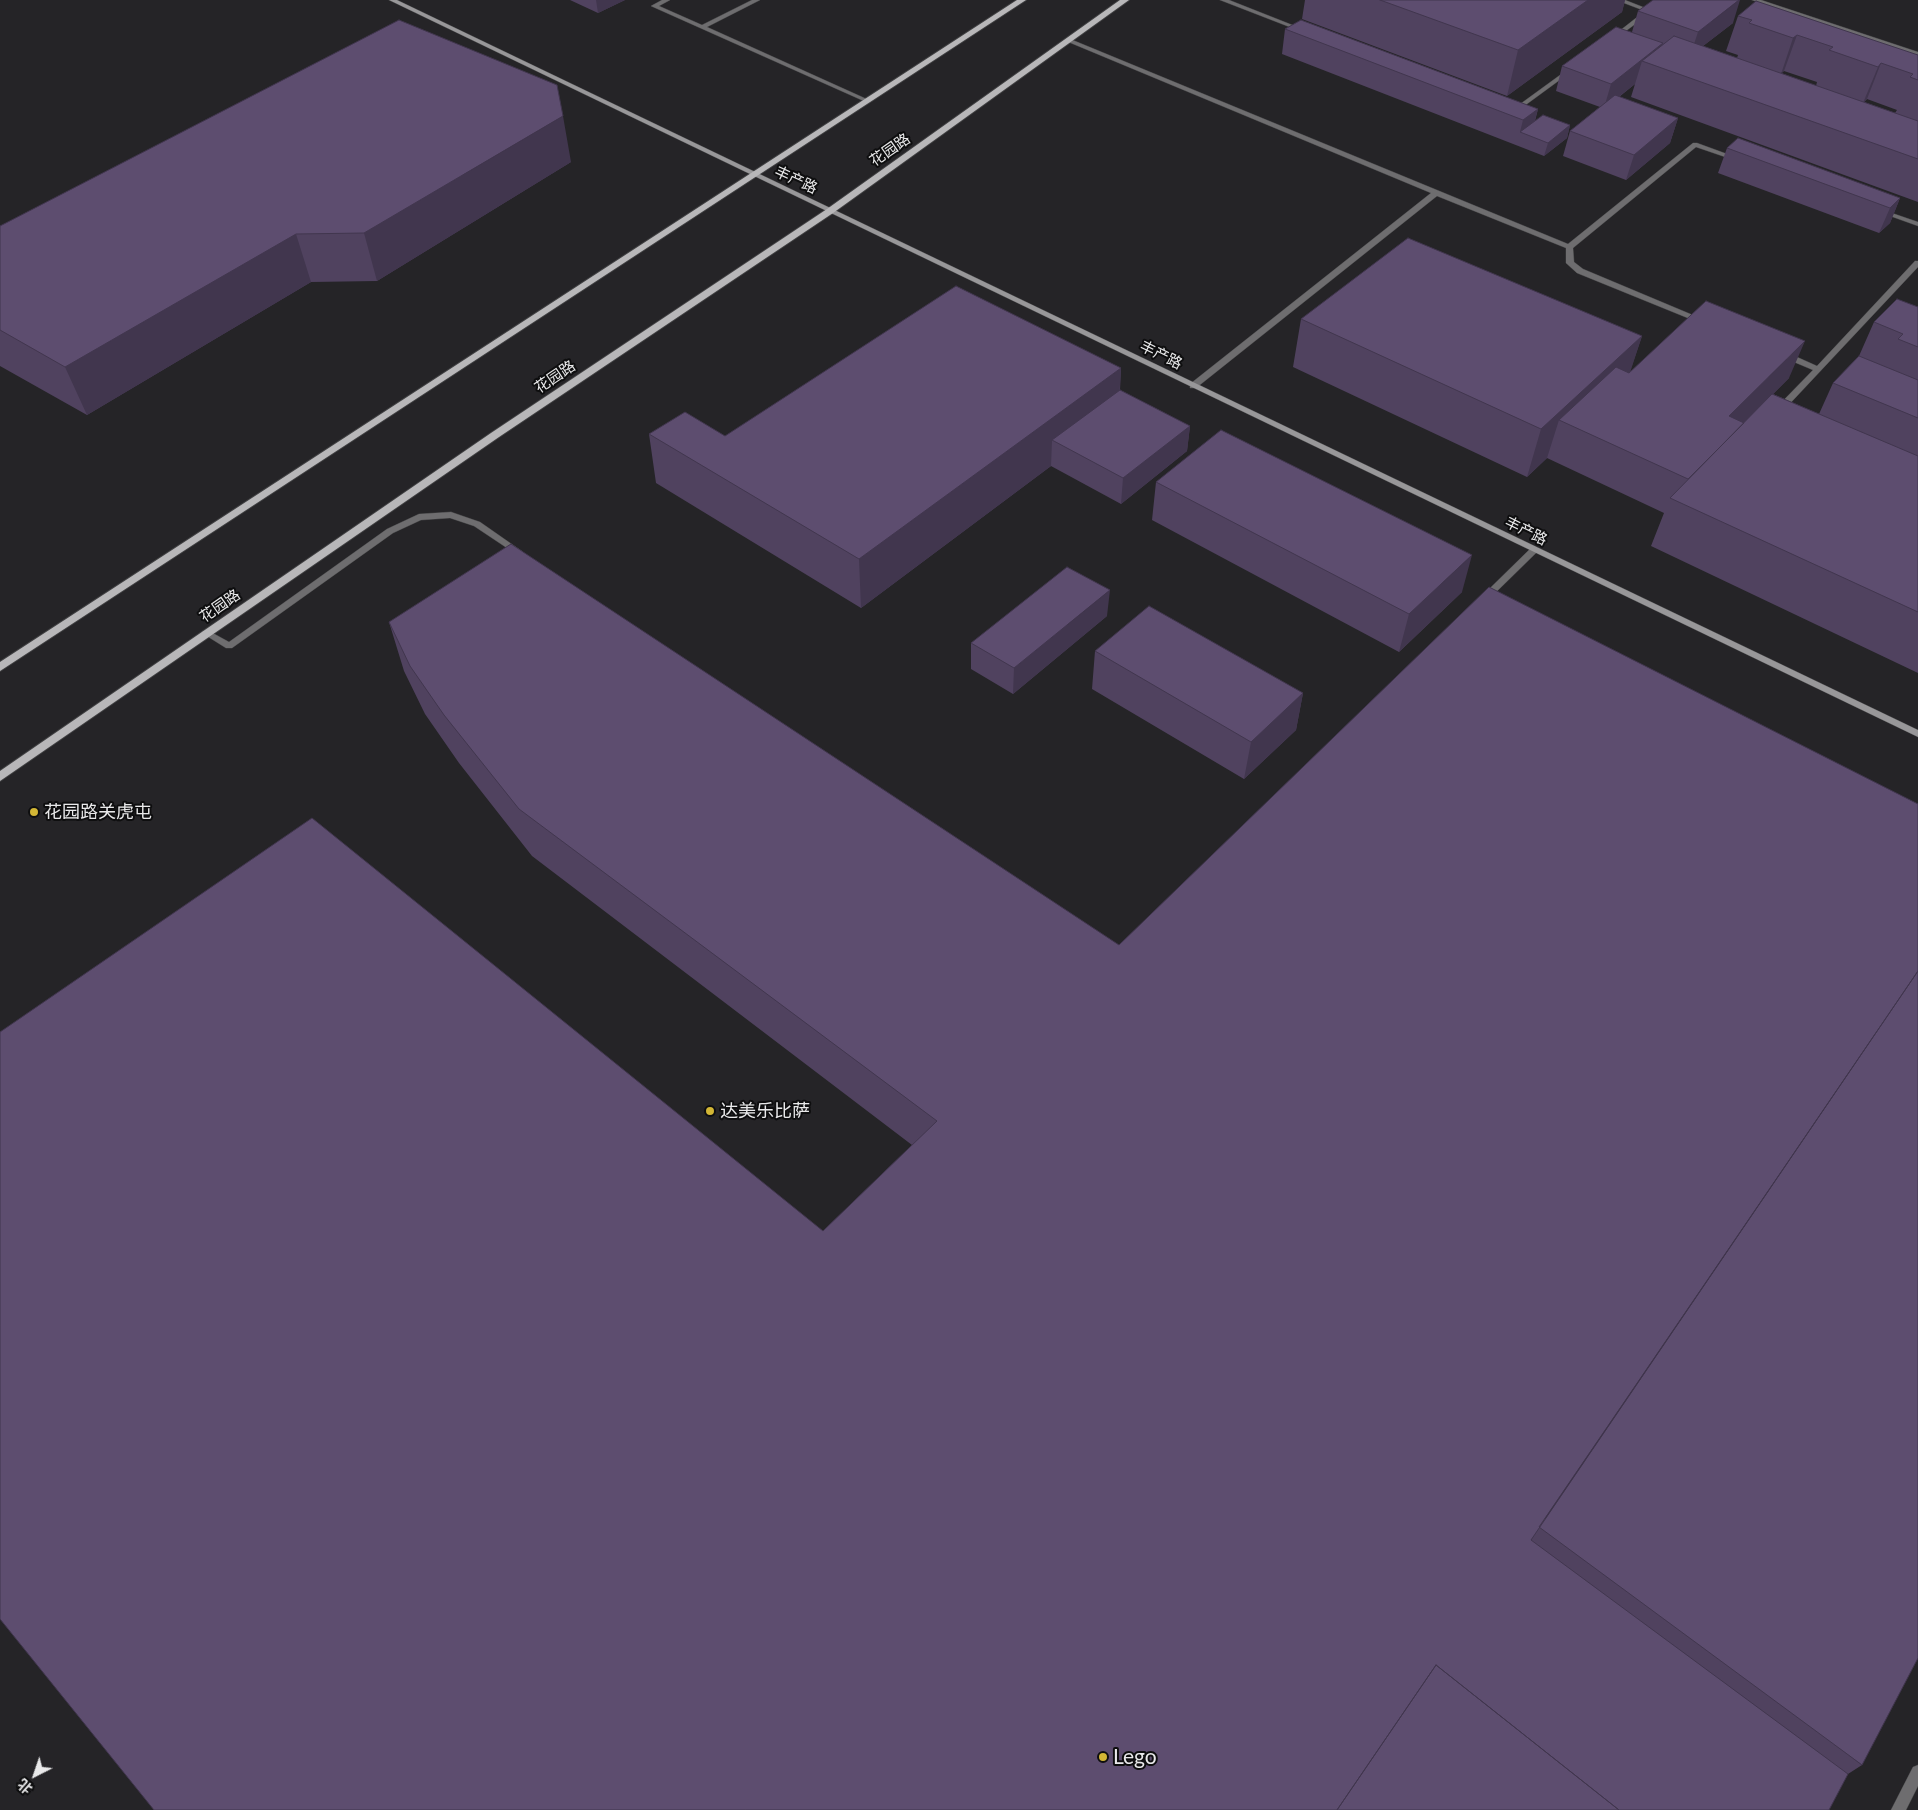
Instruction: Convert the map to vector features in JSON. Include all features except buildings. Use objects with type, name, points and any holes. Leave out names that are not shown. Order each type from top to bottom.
[{"type":"main road","points":[[0,668],[1022,0]]},
{"type":"main road","name":"花园路","points":[[0,777],[495,435],[830,211],[1125,0]]},
{"type":"street","name":"丰产路","points":[[392,0],[1918,734]]},
{"type":"lane","points":[[667,0],[654,6],[868,101]]},
{"type":"lane","points":[[703,28],[757,0]]},
{"type":"lane","points":[[1223,0],[1312,34]]},
{"type":"lane","points":[[1610,40],[1650,11],[1619,0]]},
{"type":"lane","points":[[1755,0],[1918,54]]},
{"type":"lane","points":[[1068,40],[1569,247]]},
{"type":"lane","points":[[1506,107],[1515,111],[1578,64]]},
{"type":"lane","points":[[1569,247],[1695,144],[1741,160]]},
{"type":"lane","points":[[1193,386],[1436,193]]},
{"type":"lane","points":[[1872,208],[1918,224]]},
{"type":"lane","points":[[1569,247],[1570,263],[1580,271],[1709,324]]},
{"type":"lane","points":[[1779,411],[1918,263]]},
{"type":"lane","points":[[1773,350],[1818,369]]},
{"type":"lane","points":[[206,633],[229,646],[390,531],[419,518],[451,515],[477,524],[527,556]]},
{"type":"lane","points":[[1478,605],[1534,550]]},
{"type":"lane","points":[[1898,1810],[1918,1772]]},
{"type":"place","name":"花园路关虎屯","points":[[34,812]]},
{"type":"place","name":"达美乐比萨","points":[[710,1111]]},
{"type":"place","name":"Lego","points":[[1103,1757]]}]
